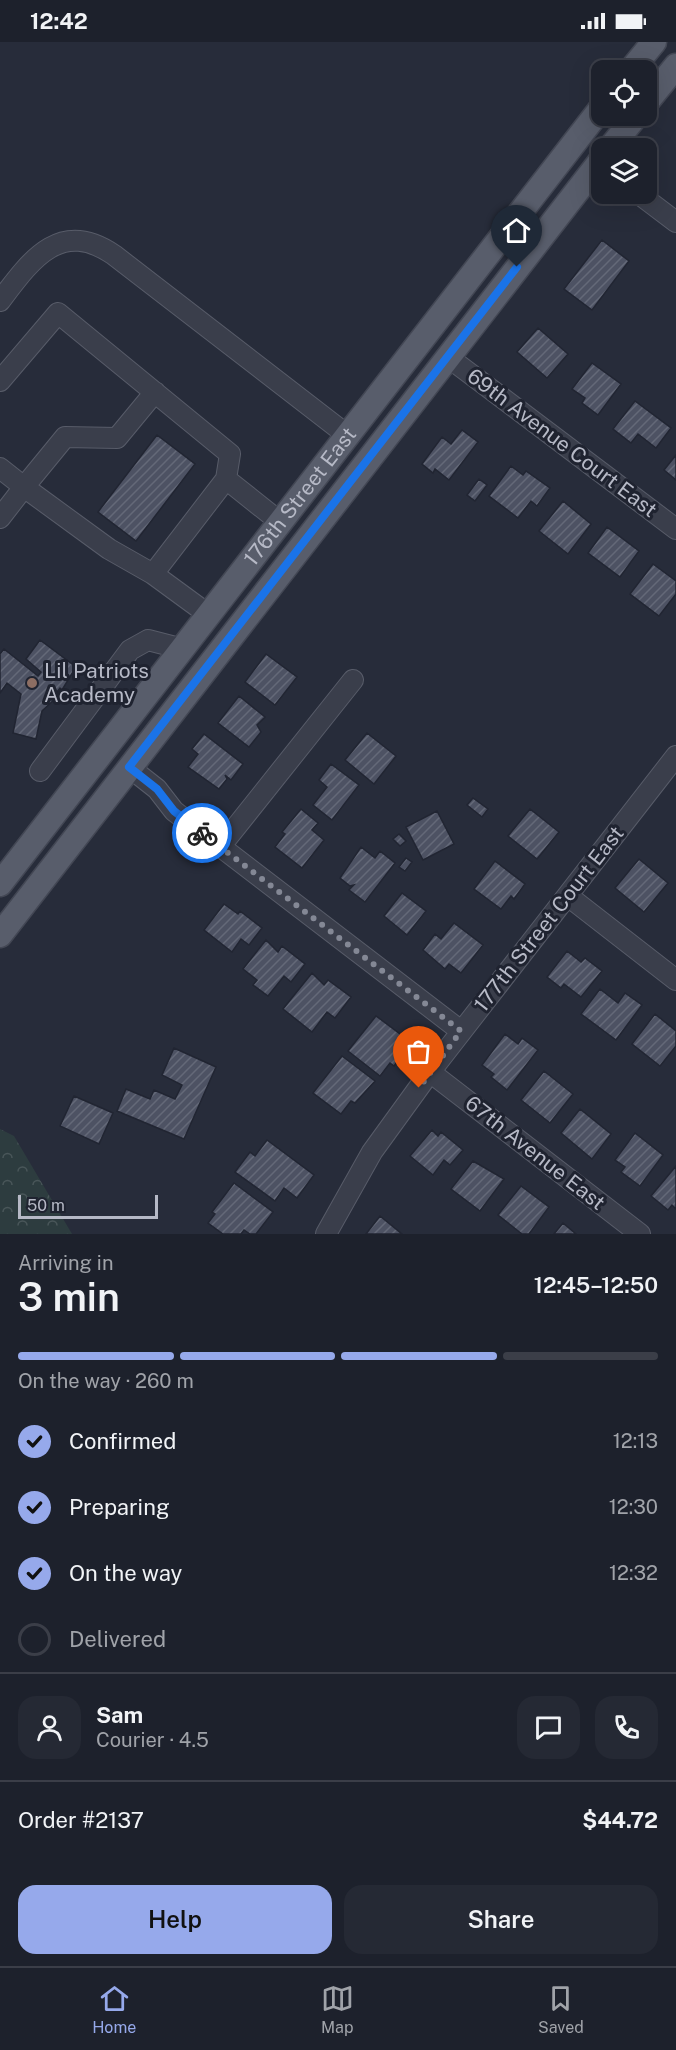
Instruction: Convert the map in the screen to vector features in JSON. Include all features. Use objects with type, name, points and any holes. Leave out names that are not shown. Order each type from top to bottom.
[{"type":"main road","points":[[639,60],[654,42]]},
{"type":"main road","points":[[657,89],[676,66]]},
{"type":"main road","name":"176th Street East","points":[[4,872],[209,615],[591,121]]},
{"type":"main road","name":"176th Street East","points":[[619,138],[628,126]]},
{"type":"main road","name":"176th Street East","points":[[0,935],[591,174]]},
{"type":"street","points":[[573,143],[591,153]]},
{"type":"street","points":[[652,204],[676,222]]},
{"type":"street","points":[[0,301],[27,265],[46,249],[69,242],[93,244],[114,255],[347,435]]},
{"type":"street","points":[[0,381],[58,313],[230,454],[226,479],[153,574]]},
{"type":"street","name":"69th Avenue Court East","points":[[448,357],[676,529]]},
{"type":"street","points":[[0,518],[64,437],[117,438],[154,392]]},
{"type":"street","points":[[0,468],[109,549],[153,574],[209,615]]},
{"type":"street","points":[[226,479],[280,522]]},
{"type":"street","points":[[40,771],[130,650],[148,640],[183,648]]},
{"type":"street","points":[[220,847],[353,680]]},
{"type":"street","name":"177th Street Court East","points":[[326,1234],[372,1152],[430,1072],[676,756]]},
{"type":"street","points":[[129,767],[157,789],[174,811],[461,1031]]},
{"type":"street","points":[[568,896],[676,980]]},
{"type":"street","name":"67th Avenue East","points":[[430,1072],[640,1234]]},
{"type":"green space","points":[[0,1129],[14,1136],[72,1234],[0,1234]]},
{"type":"building","points":[[602,240],[629,261],[592,310],[564,289]]},
{"type":"building","points":[[538,328],[568,354],[547,378],[517,352]]},
{"type":"building","points":[[592,363],[621,384],[598,415],[582,403],[585,398],[572,389]]},
{"type":"building","points":[[635,401],[671,428],[656,448],[638,434],[631,443],[613,429]]},
{"type":"building","points":[[462,430],[478,442],[449,480],[435,469],[433,473],[422,464],[442,437],[451,444]]},
{"type":"building","points":[[157,435],[195,464],[136,541],[98,512]]},
{"type":"building","points":[[676,455],[676,480],[664,470]]},
{"type":"building","points":[[511,466],[523,475],[526,471],[550,488],[537,506],[531,501],[518,518],[489,496]]},
{"type":"building","points":[[479,479],[487,485],[475,501],[467,495]]},
{"type":"building","points":[[563,501],[591,524],[568,554],[539,531]]},
{"type":"building","points":[[607,527],[639,551],[620,577],[588,553]]},
{"type":"building","points":[[653,564],[676,581],[676,594],[659,616],[630,594]]},
{"type":"building","points":[[40,640],[76,667],[62,690],[60,688],[56,693],[58,696],[42,711],[36,739],[13,733],[21,694],[7,683],[0,693],[0,654],[4,649],[38,676],[41,672],[26,659]]},
{"type":"building","points":[[266,654],[297,677],[275,705],[245,682]]},
{"type":"building","points":[[239,696],[265,717],[257,725],[261,732],[249,747],[218,723]]},
{"type":"building","points":[[367,733],[396,756],[374,784],[345,760]]},
{"type":"building","points":[[204,734],[243,764],[231,780],[225,775],[227,779],[219,789],[188,767],[198,754],[192,749]]},
{"type":"building","points":[[331,764],[359,785],[332,820],[313,805],[327,787],[319,780]]},
{"type":"building","points":[[473,798],[488,809],[482,817],[467,805]]},
{"type":"building","points":[[301,809],[318,823],[312,830],[324,840],[302,868],[275,847],[285,834],[282,832]]},
{"type":"building","points":[[530,809],[559,832],[537,859],[508,836]]},
{"type":"building","points":[[437,811],[454,844],[423,860],[406,827]]},
{"type":"building","points":[[399,834],[406,841],[400,846],[393,839]]},
{"type":"building","points":[[361,847],[375,858],[380,851],[395,863],[365,902],[349,890],[354,885],[350,886],[340,878]]},
{"type":"building","points":[[406,858],[412,862],[405,871],[399,867]]},
{"type":"building","points":[[639,859],[668,883],[644,912],[615,888]]},
{"type":"building","points":[[495,861],[525,884],[514,899],[511,896],[501,909],[474,889]]},
{"type":"building","points":[[402,893],[426,911],[407,935],[384,916]]},
{"type":"building","points":[[224,904],[238,914],[240,911],[262,928],[249,945],[241,939],[232,952],[204,930]]},
{"type":"building","points":[[454,923],[483,945],[461,973],[449,964],[445,969],[423,950],[435,934],[441,939]]},
{"type":"building","points":[[266,940],[278,952],[282,946],[305,964],[291,982],[284,976],[268,996],[253,985],[257,980],[243,969]]},
{"type":"building","points":[[567,951],[581,962],[585,958],[602,971],[581,997],[564,984],[561,988],[547,977]]},
{"type":"building","points":[[312,973],[324,985],[328,980],[351,997],[335,1018],[327,1012],[312,1032],[283,1009]]},
{"type":"building","points":[[600,989],[618,1003],[625,993],[642,1005],[616,1040],[581,1014]]},
{"type":"building","points":[[655,1014],[676,1031],[676,1046],[660,1066],[632,1044]]},
{"type":"building","points":[[376,1016],[412,1043],[394,1066],[390,1063],[380,1076],[348,1051]]},
{"type":"building","points":[[505,1034],[518,1044],[522,1038],[538,1050],[507,1090],[491,1077],[494,1074],[482,1065]]},
{"type":"building","points":[[174,1048],[216,1067],[184,1139],[117,1111],[126,1089],[150,1099],[154,1090],[175,1099],[182,1085],[162,1075]]},
{"type":"building","points":[[342,1056],[375,1081],[355,1103],[351,1101],[341,1114],[313,1093]]},
{"type":"building","points":[[544,1071],[573,1094],[550,1123],[521,1100]]},
{"type":"building","points":[[74,1096],[113,1113],[99,1144],[60,1126]]},
{"type":"building","points":[[580,1109],[611,1134],[592,1159],[561,1133]]},
{"type":"building","points":[[432,1130],[438,1136],[441,1132],[463,1150],[450,1165],[444,1160],[433,1175],[410,1156]]},
{"type":"building","points":[[635,1133],[663,1155],[640,1186],[621,1172],[625,1167],[615,1160]]},
{"type":"building","points":[[267,1140],[314,1175],[297,1198],[284,1188],[275,1201],[235,1172],[250,1152],[255,1156]]},
{"type":"building","points":[[473,1161],[504,1179],[480,1211],[451,1189]]},
{"type":"building","points":[[676,1166],[676,1209],[672,1205],[668,1210],[651,1196]]},
{"type":"building","points":[[234,1183],[273,1212],[256,1234],[250,1234],[244,1230],[241,1234],[223,1234],[208,1223],[215,1214],[212,1212]]},
{"type":"building","points":[[521,1186],[549,1207],[529,1234],[522,1234],[498,1215]]},
{"type":"building","points":[[380,1216],[402,1234],[366,1234]]},
{"type":"building","points":[[563,1223],[576,1234],[554,1234]]},
{"type":"way so far","points":[[202,833],[461,1031],[419,1088]]},
{"type":"place","name":"Lil Patriots Academy","points":[[32,683]]},
{"type":"route","points":[[202,833],[174,811],[157,789],[129,767],[517,267]]}]
